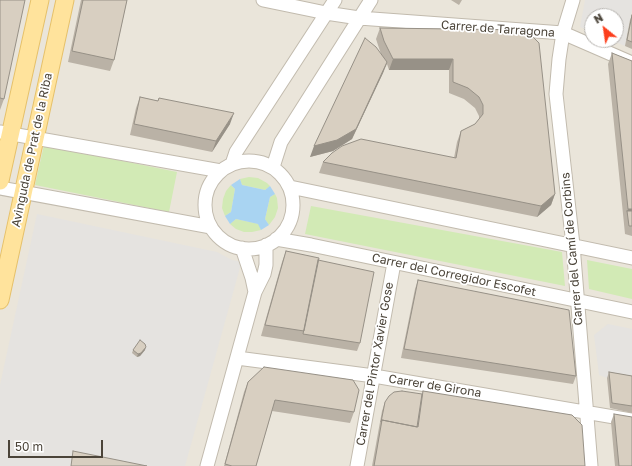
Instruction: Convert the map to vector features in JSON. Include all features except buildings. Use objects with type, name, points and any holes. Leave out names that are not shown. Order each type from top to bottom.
[{"type":"main road","name":"Avinguda de Prat de la Riba","points":[[0,181],[5,133],[40,0]]},
{"type":"main road","name":"Avinguda de Prat de la Riba","points":[[0,300],[22,192],[65,0]]},
{"type":"street","name":"Carrer de Tarragona","points":[[264,0],[326,13],[359,18],[563,33],[632,63]]},
{"type":"street","points":[[5,133],[183,163],[227,167],[246,161],[260,162],[273,167],[283,176],[290,187],[294,201],[292,216],[286,229],[271,242],[254,248],[242,248],[230,244],[219,237],[211,226],[207,215],[205,203],[208,191],[213,180],[227,167],[335,0]]},
{"type":"street","points":[[273,167],[281,142],[371,0]]},
{"type":"street","name":"Carrer del Camí de Corbins","points":[[573,0],[563,33],[556,94],[573,245],[591,466]]},
{"type":"street","points":[[290,187],[632,258]]},
{"type":"street","points":[[0,188],[211,226]]},
{"type":"street","points":[[207,466],[255,292],[264,274],[271,242]]},
{"type":"street","name":"Carrer del Corregidor Escofet","points":[[271,242],[311,245],[632,312]]},
{"type":"street","points":[[242,248],[255,292]]},
{"type":"street","name":"Carrer del Pintor Xavier Gose","points":[[357,466],[394,263]]},
{"type":"street","name":"Carrer de Girona","points":[[237,358],[374,376],[632,420]]},
{"type":"shaded area","points":[[0,0],[632,0],[632,466],[0,466]]},
{"type":"shaded area","points":[[585,0],[632,0],[632,10],[625,46],[624,8],[584,8],[584,29],[580,27]]},
{"type":"shaded area","points":[[37,214],[217,252],[232,260],[238,261],[241,264],[185,466],[0,466],[0,385]]},
{"type":"shaded area","points":[[608,324],[632,329],[632,382],[607,378],[599,375],[594,335]]},
{"type":"green space","points":[[44,145],[177,172],[169,212],[35,185]]},
{"type":"green space","points":[[249,177],[258,178],[270,186],[265,190],[242,185],[240,179]]},
{"type":"green space","points":[[231,185],[235,189],[231,212],[225,216],[222,208],[223,199],[226,191]]},
{"type":"green space","points":[[275,194],[278,208],[275,217],[269,225],[265,219],[270,197]]},
{"type":"green space","points":[[311,206],[562,252],[565,286],[305,234]]},
{"type":"green space","points":[[236,219],[259,224],[261,230],[244,232],[236,229],[230,224]]},
{"type":"green space","points":[[587,260],[632,269],[632,299],[589,289]]},
{"type":"water","points":[[240,179],[242,185],[265,190],[270,186],[275,194],[270,197],[265,219],[269,225],[261,230],[258,224],[236,219],[230,224],[225,216],[231,212],[235,189],[231,185]]}]
